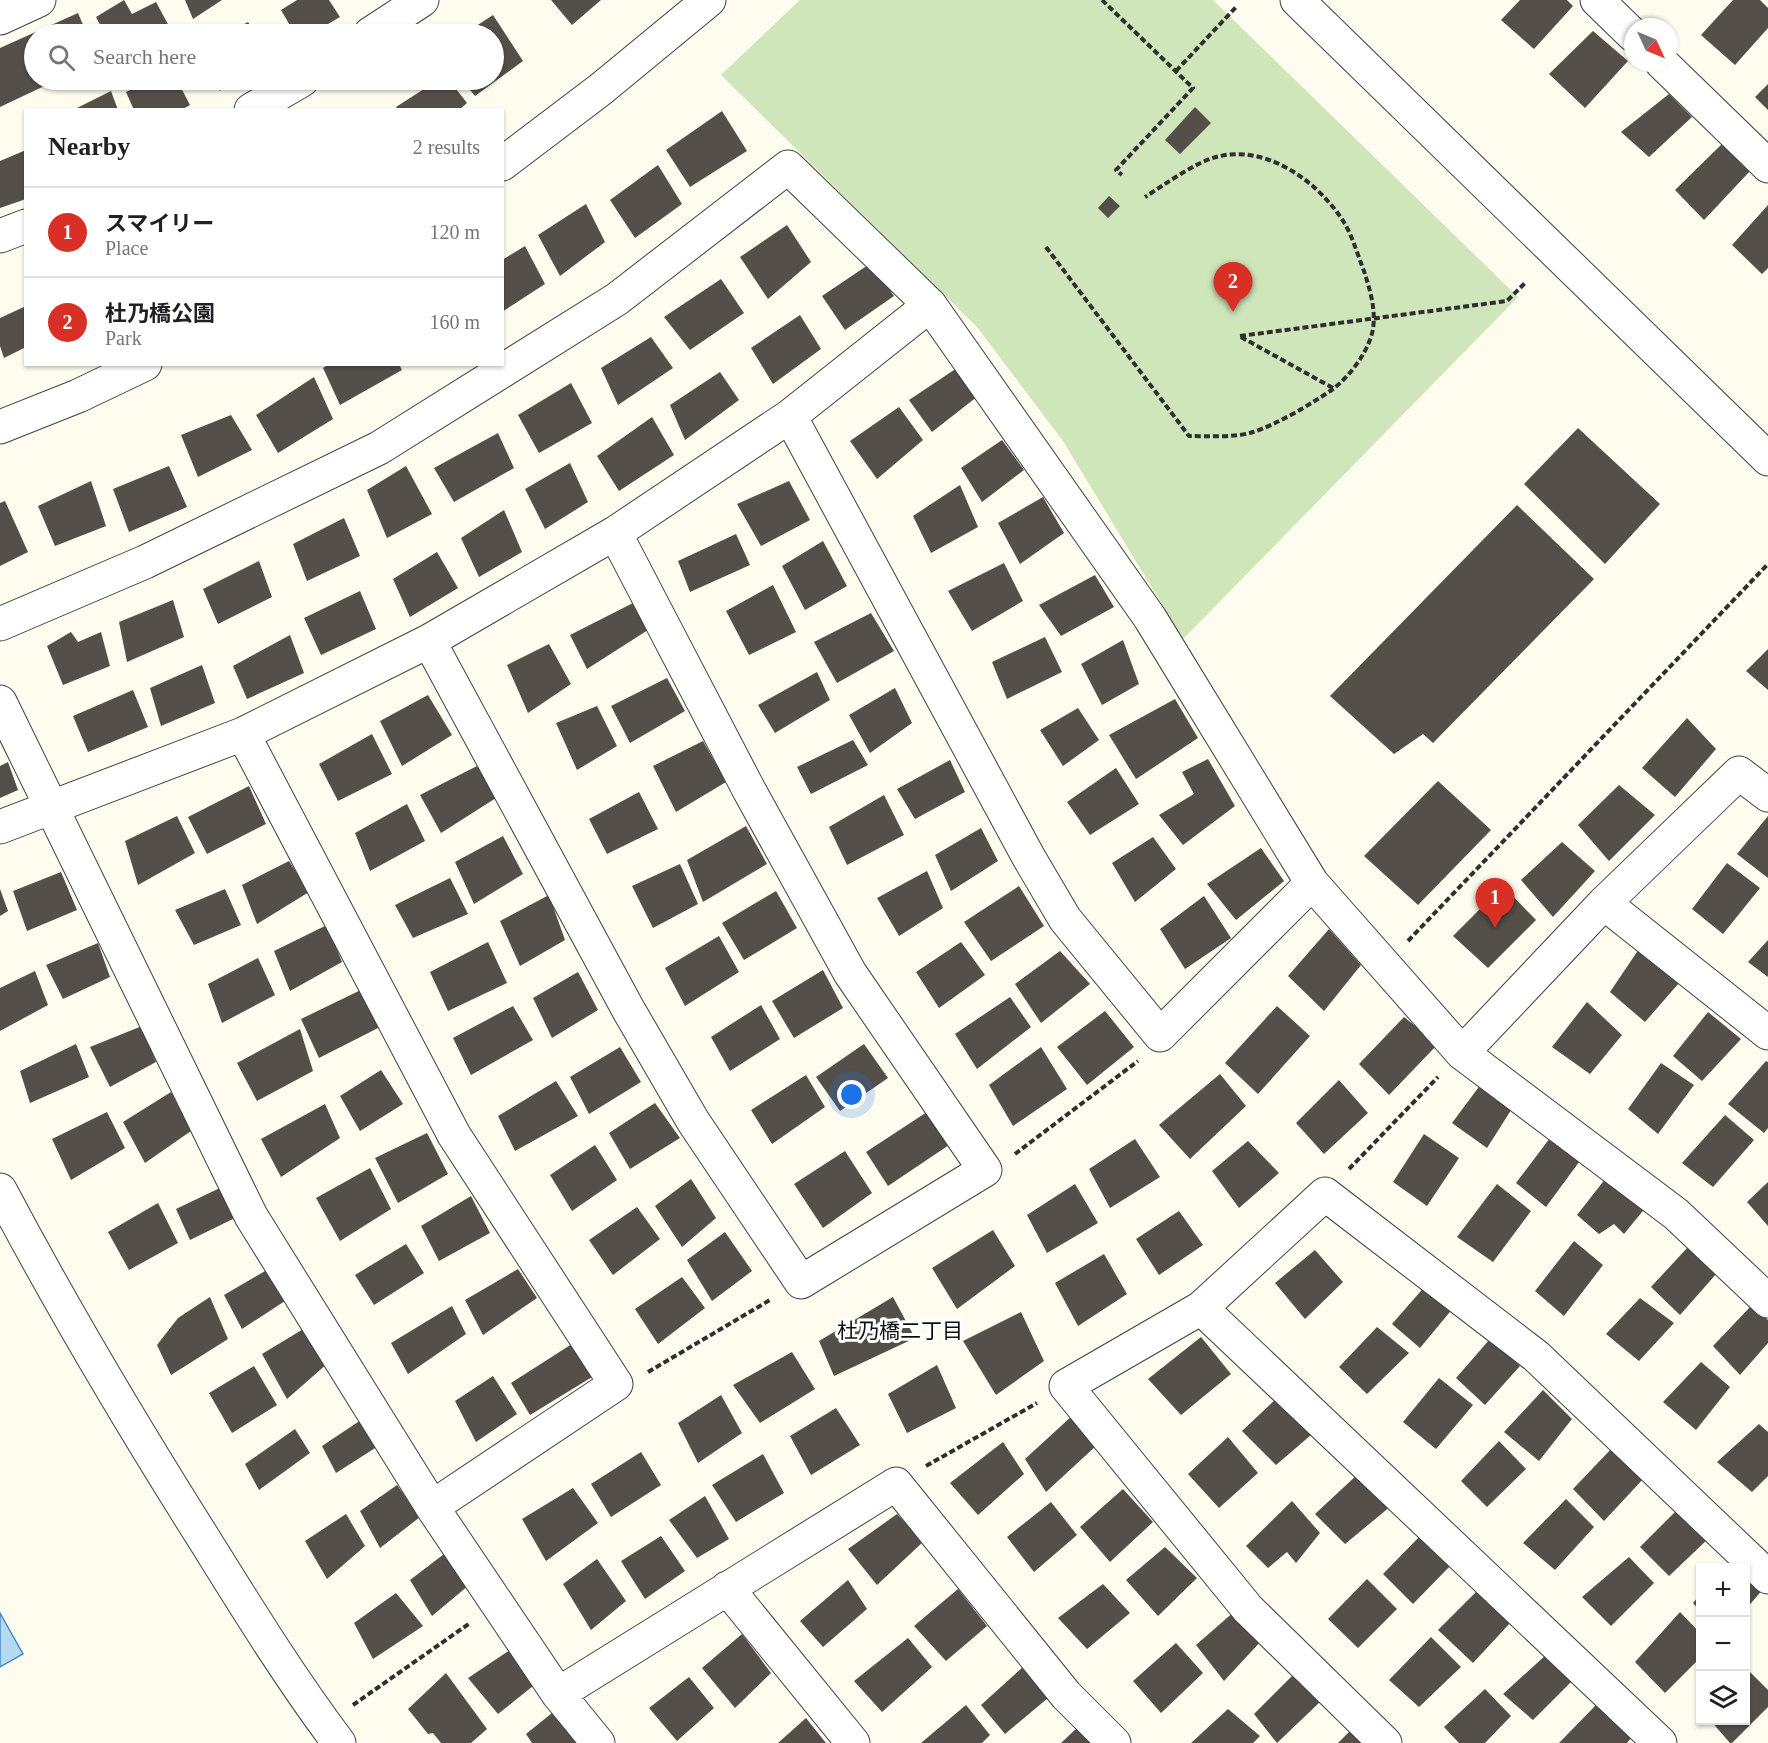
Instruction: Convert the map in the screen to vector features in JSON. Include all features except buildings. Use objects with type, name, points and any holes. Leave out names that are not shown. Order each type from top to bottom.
[{"type":"street","points":[[0,18],[39,0]]},
{"type":"street","points":[[385,24],[422,0]]},
{"type":"street","points":[[504,162],[602,89],[709,0]]},
{"type":"street","points":[[1297,0],[1765,450]]},
{"type":"street","points":[[1597,0],[1624,26]]},
{"type":"street","points":[[1671,72],[1768,166]]},
{"type":"street","points":[[254,108],[285,90]]},
{"type":"street","points":[[0,624],[145,562],[379,448],[617,299],[788,167],[930,305],[1150,618],[1312,883],[1462,1053],[1676,1214],[1768,1301]]},
{"type":"street","points":[[0,236],[24,227]]},
{"type":"street","points":[[0,827],[243,734],[429,641],[615,533],[790,416],[930,305]]},
{"type":"street","points":[[0,427],[78,396],[141,366]]},
{"type":"street","points":[[790,416],[1028,856],[1065,919],[1160,1035],[1312,883]]},
{"type":"street","points":[[429,641],[628,1008],[681,1100],[801,1282],[985,1170],[850,973],[749,790],[615,533]]},
{"type":"street","points":[[0,702],[251,1216],[432,1507],[558,1694],[598,1743]]},
{"type":"street","points":[[243,734],[454,1134],[616,1384],[432,1507]]},
{"type":"street","points":[[1462,1053],[1604,903],[1739,773],[1768,795]]},
{"type":"street","points":[[1604,903],[1768,1034]]},
{"type":"street","points":[[0,1190],[43,1270],[164,1476],[261,1630],[339,1743]]},
{"type":"street","points":[[1385,1743],[1248,1609],[1066,1386],[1201,1308],[1325,1194],[1536,1356],[1768,1577]]},
{"type":"street","points":[[1201,1308],[1660,1743]]},
{"type":"street","points":[[558,1694],[896,1484],[1066,1695],[1114,1743]]},
{"type":"street","points":[[727,1588],[853,1743]]},
{"type":"path","points":[[1102,0],[1193,88],[1116,170],[1122,175]]},
{"type":"path","points":[[1176,71],[1237,6]]},
{"type":"path","points":[[1046,247],[1189,436],[1251,433],[1283,418],[1333,388],[1350,371],[1365,350],[1372,331],[1374,319],[1372,295],[1345,225],[1327,201],[1305,179],[1274,161],[1241,154],[1216,157],[1182,174],[1145,197]]},
{"type":"path","points":[[1333,388],[1240,336],[1506,301],[1525,283]]},
{"type":"path","points":[[1385,966],[1768,564]]},
{"type":"path","points":[[985,1170],[1015,1154],[1153,1050],[1160,1035]]},
{"type":"path","points":[[1325,1194],[1462,1053]]},
{"type":"path","points":[[616,1384],[640,1376],[801,1282]]},
{"type":"path","points":[[896,1484],[1066,1386]]},
{"type":"path","points":[[350,1707],[498,1604]]},
{"type":"green space","points":[[800,0],[1213,0],[1518,297],[1183,639],[1063,441],[977,327],[721,75]]},
{"type":"water","points":[[0,1613],[23,1654],[0,1667]]},
{"type":"place","name":"杜乃橋公園","points":[[1233,312]]},
{"type":"place","name":"スマイリー","points":[[1495,928]]},
{"type":"district","name":"杜乃橋二丁目","points":[[900,1331]]}]
